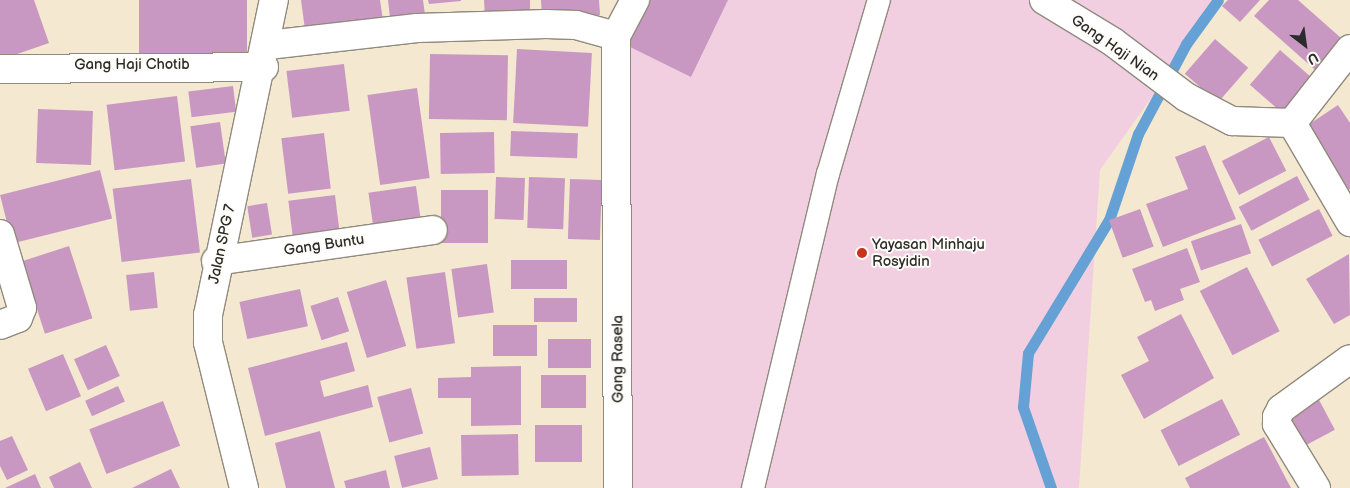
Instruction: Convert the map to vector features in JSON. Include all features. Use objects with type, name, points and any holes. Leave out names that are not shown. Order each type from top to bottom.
[{"type":"street","name":"Jalan SPG 7","points":[[244,488],[208,342],[216,261],[266,56],[274,0]]},
{"type":"street","points":[[616,36],[635,0]]},
{"type":"street","name":"Gang Haji Nian","points":[[1044,0],[1113,42],[1186,97],[1232,121],[1292,123]]},
{"type":"street","name":"Gang Haji Chotib","points":[[0,69],[266,56],[417,28],[536,24],[576,26],[616,36]]},
{"type":"street","name":"Gang Rasela","points":[[616,36],[619,230],[618,488]]},
{"type":"street","points":[[1350,48],[1292,123],[1350,222]]},
{"type":"street","name":"Gang Buntu","points":[[216,261],[432,230]]},
{"type":"street","points":[[0,234],[22,308],[18,318],[0,325]]},
{"type":"street","points":[[1316,488],[1277,424],[1277,417],[1281,409],[1350,359]]},
{"type":"lane","points":[[752,488],[828,174],[879,0]]},
{"type":"shaded area","name":"Yayasan Minhaju Rosyidin","points":[[643,0],[1221,0],[1100,170],[1079,488],[624,488],[631,336],[628,32]]},
{"type":"building","points":[[0,0],[34,0],[49,43],[0,60]]},
{"type":"building","points":[[139,0],[247,0],[247,59],[139,59]]},
{"type":"building","points":[[301,0],[380,0],[384,27],[306,37]]},
{"type":"building","points":[[388,0],[423,0],[426,22],[391,27]]},
{"type":"building","points":[[428,0],[461,0],[461,1],[429,4]]},
{"type":"building","points":[[484,0],[530,0],[530,15],[485,18]]},
{"type":"building","points":[[541,0],[599,0],[600,15],[542,19]]},
{"type":"building","points":[[650,0],[728,0],[691,77],[628,46]]},
{"type":"building","points":[[1228,0],[1260,0],[1240,22],[1222,6]]},
{"type":"building","points":[[1269,0],[1298,0],[1349,45],[1322,76],[1254,16]]},
{"type":"building","points":[[1215,39],[1248,68],[1218,103],[1185,74]]},
{"type":"building","points":[[517,49],[592,53],[588,127],[513,123]]},
{"type":"building","points":[[1280,50],[1312,78],[1282,113],[1250,85]]},
{"type":"building","points":[[430,54],[508,55],[507,120],[429,119]]},
{"type":"building","points":[[344,64],[350,111],[292,118],[286,71]]},
{"type":"building","points":[[233,86],[236,112],[192,117],[188,91]]},
{"type":"building","points":[[417,88],[430,178],[380,185],[367,95]]},
{"type":"building","points":[[177,96],[185,162],[115,170],[107,105]]},
{"type":"building","points":[[1338,105],[1350,123],[1350,189],[1345,192],[1302,129]]},
{"type":"building","points":[[38,109],[93,111],[91,165],[36,163]]},
{"type":"building","points":[[220,122],[226,164],[196,168],[190,126]]},
{"type":"building","points":[[511,131],[578,133],[577,158],[510,156]]},
{"type":"building","points":[[494,132],[495,173],[441,174],[440,133]]},
{"type":"building","points":[[324,133],[331,189],[288,194],[281,138]]},
{"type":"building","points":[[1269,137],[1286,171],[1239,195],[1222,161]]},
{"type":"building","points":[[1205,145],[1236,219],[1163,247],[1146,204],[1188,189],[1175,157]]},
{"type":"building","points":[[100,170],[112,219],[12,243],[0,195]]},
{"type":"building","points":[[1297,176],[1310,200],[1251,231],[1239,207]]},
{"type":"building","points":[[496,177],[525,178],[524,220],[495,219]]},
{"type":"building","points":[[529,177],[565,178],[563,229],[527,228]]},
{"type":"building","points":[[191,179],[200,252],[122,262],[113,189]]},
{"type":"building","points":[[570,179],[602,180],[600,240],[568,239]]},
{"type":"building","points":[[416,186],[421,223],[374,229],[368,193]]},
{"type":"building","points":[[441,190],[488,190],[488,243],[441,243]]},
{"type":"building","points":[[335,195],[340,233],[293,238],[288,201]]},
{"type":"building","points":[[267,203],[272,235],[252,238],[247,206]]},
{"type":"building","points":[[1140,209],[1154,247],[1123,258],[1109,220]]},
{"type":"building","points":[[1319,209],[1333,236],[1272,267],[1258,240]]},
{"type":"building","points":[[1241,224],[1251,253],[1201,271],[1191,241]]},
{"type":"building","points":[[69,246],[92,318],[45,334],[21,261]]},
{"type":"building","points":[[1187,248],[1200,282],[1180,289],[1184,300],[1155,311],[1151,300],[1145,302],[1132,269]]},
{"type":"building","points":[[1349,254],[1350,315],[1334,324],[1306,279]]},
{"type":"building","points":[[511,260],[567,260],[567,289],[511,289]]},
{"type":"building","points":[[487,264],[494,313],[458,318],[451,269]]},
{"type":"building","points":[[1247,267],[1280,331],[1232,355],[1200,291]]},
{"type":"building","points":[[154,272],[158,308],[130,311],[126,275]]},
{"type":"building","points":[[445,272],[455,343],[416,349],[406,277]]},
{"type":"building","points":[[386,280],[406,346],[367,358],[347,292]]},
{"type":"building","points":[[300,289],[308,326],[247,339],[239,302]]},
{"type":"building","points":[[338,297],[349,331],[322,340],[310,306]]},
{"type":"building","points":[[534,298],[577,298],[577,322],[534,322]]},
{"type":"building","points":[[1181,314],[1214,378],[1144,419],[1121,375],[1149,361],[1137,337]]},
{"type":"building","points":[[493,325],[537,325],[537,356],[493,356]]},
{"type":"building","points":[[548,339],[591,339],[591,368],[548,368]]},
{"type":"building","points":[[347,342],[355,371],[320,381],[324,397],[368,385],[373,407],[265,436],[248,368]]},
{"type":"building","points":[[106,345],[120,376],[88,390],[74,359]]},
{"type":"building","points":[[63,354],[81,396],[46,411],[28,369]]},
{"type":"building","points":[[521,366],[521,425],[471,426],[471,398],[438,398],[438,378],[471,377],[471,367]]},
{"type":"building","points":[[541,375],[586,375],[586,408],[541,408]]},
{"type":"building","points":[[118,386],[125,402],[92,416],[85,401]]},
{"type":"building","points":[[411,388],[423,433],[389,442],[377,397]]},
{"type":"building","points":[[1318,398],[1335,430],[1298,450],[1281,418]]},
{"type":"building","points":[[1222,399],[1240,435],[1179,466],[1161,430]]},
{"type":"building","points":[[163,401],[180,446],[106,474],[89,429]]},
{"type":"building","points":[[535,425],[582,425],[582,462],[535,462]]},
{"type":"building","points":[[320,431],[335,488],[286,488],[275,443]]},
{"type":"building","points":[[518,434],[519,475],[462,476],[461,435]]},
{"type":"building","points":[[12,436],[28,470],[7,480],[0,466],[0,441]]},
{"type":"building","points":[[1264,437],[1291,488],[1190,488],[1185,478]]},
{"type":"building","points":[[430,447],[438,479],[402,488],[394,456]]},
{"type":"building","points":[[80,462],[92,488],[54,488],[49,477]]},
{"type":"building","points":[[171,469],[180,488],[132,488]]},
{"type":"building","points":[[386,470],[390,488],[346,488],[344,481]]},
{"type":"building","points":[[35,474],[41,488],[5,488]]},
{"type":"waterway","points":[[1051,488],[1023,407],[1028,353],[1109,220],[1138,134],[1186,44],[1218,0]]},
{"type":"place","name":"Yayasan Minhaju Rosyidin","points":[[862,253]]}]
